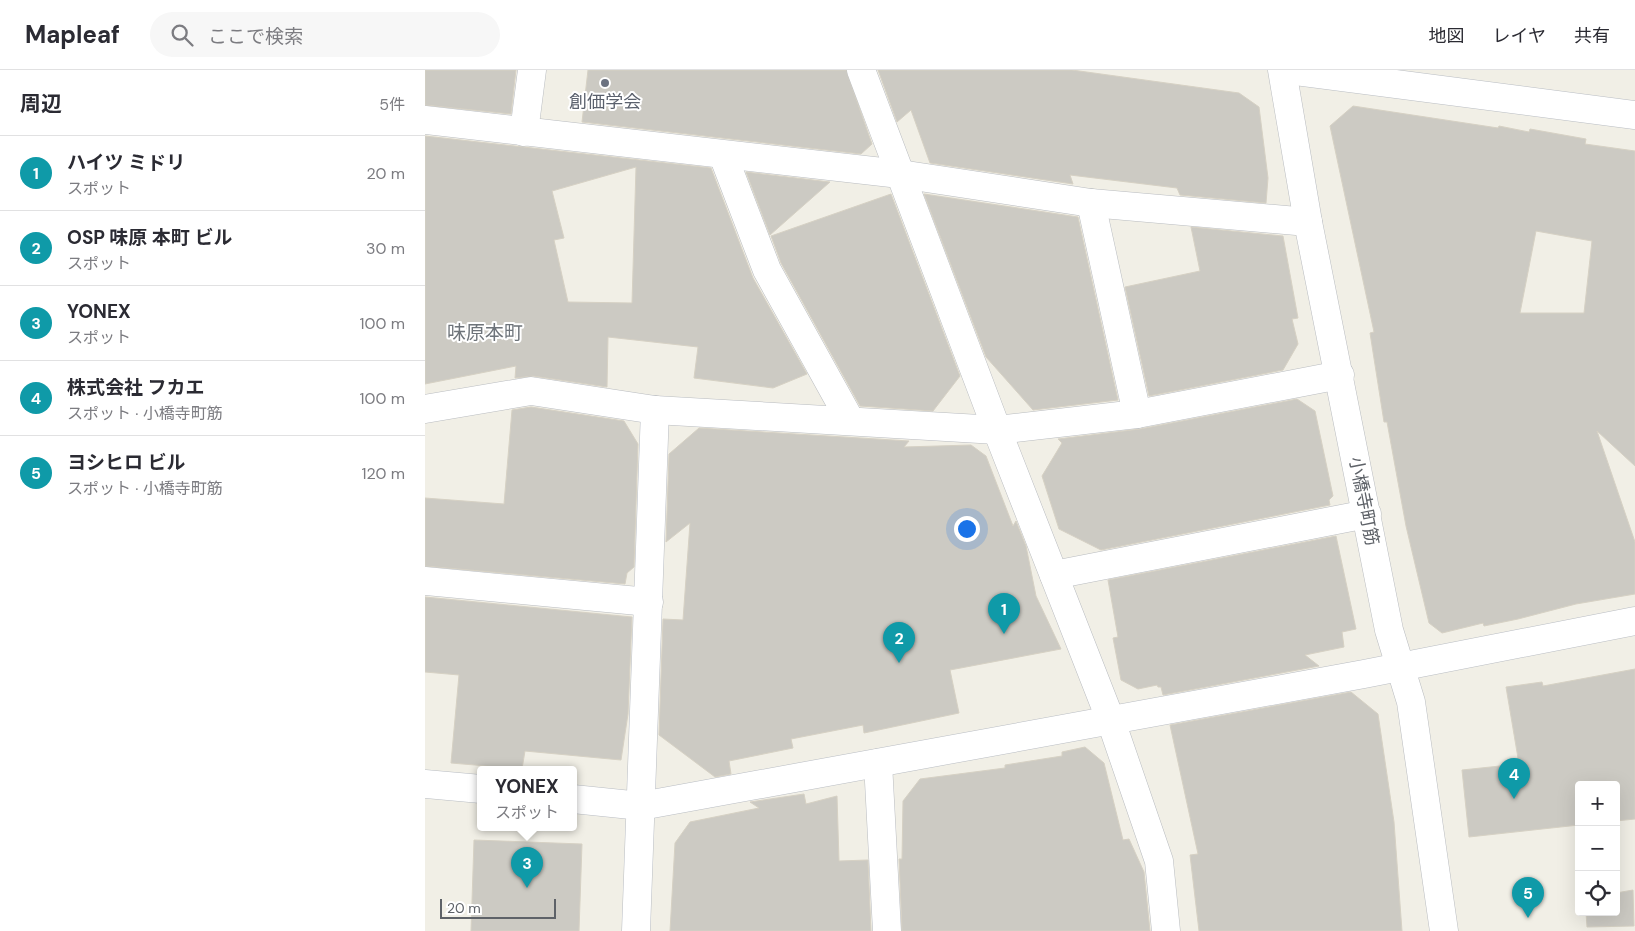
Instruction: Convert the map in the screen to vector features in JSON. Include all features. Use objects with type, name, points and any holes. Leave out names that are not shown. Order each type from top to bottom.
[{"type":"street","points":[[524,132],[532,70]]},
{"type":"street","points":[[861,70],[997,430],[1111,721],[1159,861],[1166,931]]},
{"type":"street","name":"小橋寺町筋","points":[[1282,70],[1309,222],[1389,630],[1411,702],[1444,931]]},
{"type":"street","points":[[1288,70],[1635,115]]},
{"type":"street","points":[[425,120],[900,174],[1091,203],[1309,222]]},
{"type":"street","points":[[723,155],[767,270],[850,420]]},
{"type":"street","points":[[1091,203],[1137,414]]},
{"type":"street","points":[[425,409],[531,391],[655,410],[997,430],[1137,414],[1339,375]]},
{"type":"street","points":[[636,931],[655,410]]},
{"type":"street","points":[[1054,575],[1367,514]]},
{"type":"street","points":[[425,581],[649,602]]},
{"type":"street","points":[[577,799],[641,806],[1111,721],[1635,621]]},
{"type":"street","points":[[878,763],[887,931]]},
{"type":"street","points":[[425,784],[477,789]]},
{"type":"building","points":[[425,70],[516,70],[511,114],[425,105]]},
{"type":"building","points":[[588,70],[846,70],[872,144],[861,154],[582,122]]},
{"type":"building","points":[[878,70],[1072,70],[1239,93],[1259,107],[1268,178],[1266,203],[1180,195],[1177,188],[1070,175],[1073,184],[930,163],[911,110],[897,122]]},
{"type":"building","points":[[1353,106],[1498,128],[1499,126],[1529,132],[1530,129],[1586,139],[1585,144],[1635,151],[1635,466],[1597,431],[1635,542],[1635,594],[1576,604],[1518,619],[1484,626],[1483,623],[1442,633],[1429,623],[1406,526],[1387,422],[1384,422],[1370,333],[1374,332],[1330,126]],"holes":[[[1536,231],[1592,241],[1584,313],[1520,313]]]},
{"type":"building","points":[[425,136],[711,168],[753,278],[807,374],[773,388],[694,378],[698,347],[608,337],[607,387],[533,376],[515,378],[516,366],[425,384]],"holes":[[[636,167],[632,303],[568,302],[554,240],[564,238],[552,191]]]},
{"type":"building","points":[[746,172],[830,182],[770,235]]},
{"type":"building","points":[[891,194],[960,376],[933,411],[860,406],[781,263],[771,236]]},
{"type":"building","points":[[924,194],[1078,217],[1118,400],[1033,410],[986,357]]},
{"type":"building","points":[[1191,227],[1283,236],[1298,318],[1292,319],[1298,344],[1283,370],[1149,396],[1125,287],[1200,271]]},
{"type":"building","points":[[1297,399],[1315,411],[1333,496],[1329,500],[1330,505],[1101,550],[1059,529],[1042,476],[1062,443],[1058,439],[1140,429]]},
{"type":"building","points":[[531,407],[624,421],[638,444],[634,567],[627,573],[625,584],[425,566],[425,498],[504,504],[512,410]]},
{"type":"building","points":[[699,428],[909,441],[904,447],[971,445],[986,456],[1013,526],[1016,521],[1026,546],[1036,596],[1061,649],[950,670],[959,713],[864,733],[863,725],[791,739],[793,748],[729,761],[731,774],[715,777],[659,735],[663,619],[683,620],[690,523],[666,542],[669,454]]},
{"type":"building","points":[[1336,536],[1356,629],[1342,632],[1344,647],[1305,655],[1319,666],[1163,695],[1161,687],[1157,685],[1138,689],[1121,680],[1113,638],[1118,637],[1108,580]]},
{"type":"building","points":[[425,597],[632,617],[628,714],[621,760],[525,751],[522,766],[486,766],[451,763],[459,675],[425,672]]},
{"type":"building","points":[[1635,669],[1635,819],[1620,821],[1620,781],[1575,781],[1575,825],[1469,837],[1462,770],[1519,764],[1506,687],[1542,682],[1543,686]]},
{"type":"building","points":[[1351,692],[1378,714],[1394,822],[1402,931],[1199,931],[1190,855],[1198,854],[1170,725]]},
{"type":"building","points":[[1085,747],[1104,763],[1123,840],[1129,839],[1144,872],[1150,931],[902,931],[899,859],[902,859],[903,801],[920,779],[1005,768],[1005,765],[1062,756],[1062,752]]},
{"type":"building","points":[[804,794],[806,804],[837,796],[839,861],[868,860],[871,931],[670,931],[675,843],[690,822],[759,808],[750,802]]},
{"type":"building","points":[[474,840],[582,844],[579,931],[471,931]]},
{"type":"building","points":[[1633,890],[1634,926],[1587,927],[1586,916],[1620,916],[1620,892]]},
{"type":"place","name":"創価学会","points":[[605,83]]},
{"type":"place","name":"ハイツ ミドリ","points":[[1004,634]]},
{"type":"place","name":"OSP 味原 本町 ビル","points":[[899,663]]},
{"type":"place","name":"株式会社 フカエ","points":[[1514,799]]},
{"type":"place","name":"YONEX","points":[[527,888]]},
{"type":"place","name":"ヨシヒロ ビル","points":[[1528,918]]},
{"type":"district","name":"味原本町","points":[[485,332]]}]
